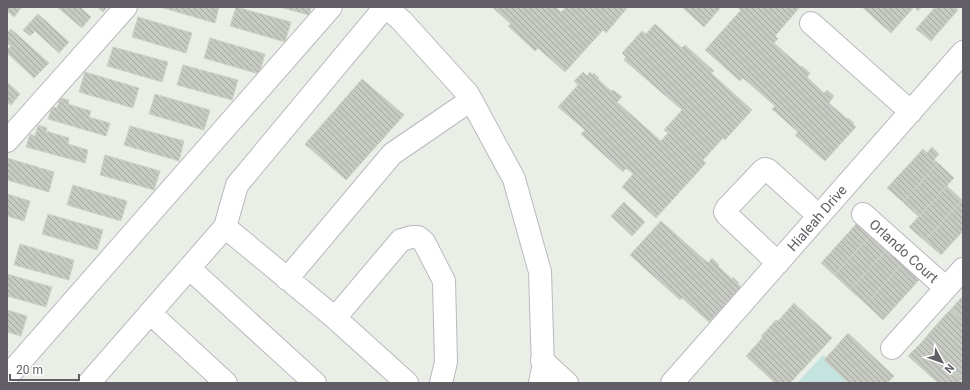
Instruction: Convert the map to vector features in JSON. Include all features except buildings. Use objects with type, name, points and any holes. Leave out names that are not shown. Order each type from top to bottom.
[{"type":"street","points":[[7,141],[126,7]]},
{"type":"street","points":[[7,377],[331,7]]},
{"type":"street","points":[[94,381],[150,313],[225,227],[237,185],[386,7],[402,21],[468,94],[514,179],[540,272],[543,368],[540,383]]},
{"type":"street","points":[[811,23],[910,112]]},
{"type":"street","name":"Hialeah Drive","points":[[672,383],[963,52]]},
{"type":"street","points":[[287,279],[392,154],[471,100]]},
{"type":"street","points":[[778,263],[727,215],[725,212],[726,208],[765,169],[768,170],[819,216]]},
{"type":"street","name":"Orlando Court","points":[[863,214],[946,288]]},
{"type":"street","points":[[225,227],[335,318],[407,383]]},
{"type":"street","points":[[335,318],[401,240],[418,236],[424,242],[444,281],[446,362],[441,383]]},
{"type":"street","points":[[189,268],[315,383]]},
{"type":"street","points":[[892,348],[963,269]]},
{"type":"street","points":[[150,313],[226,383]]},
{"type":"street","points":[[542,360],[567,383]]},
{"type":"shaded area","points":[[823,355],[852,383],[797,383]]}]
